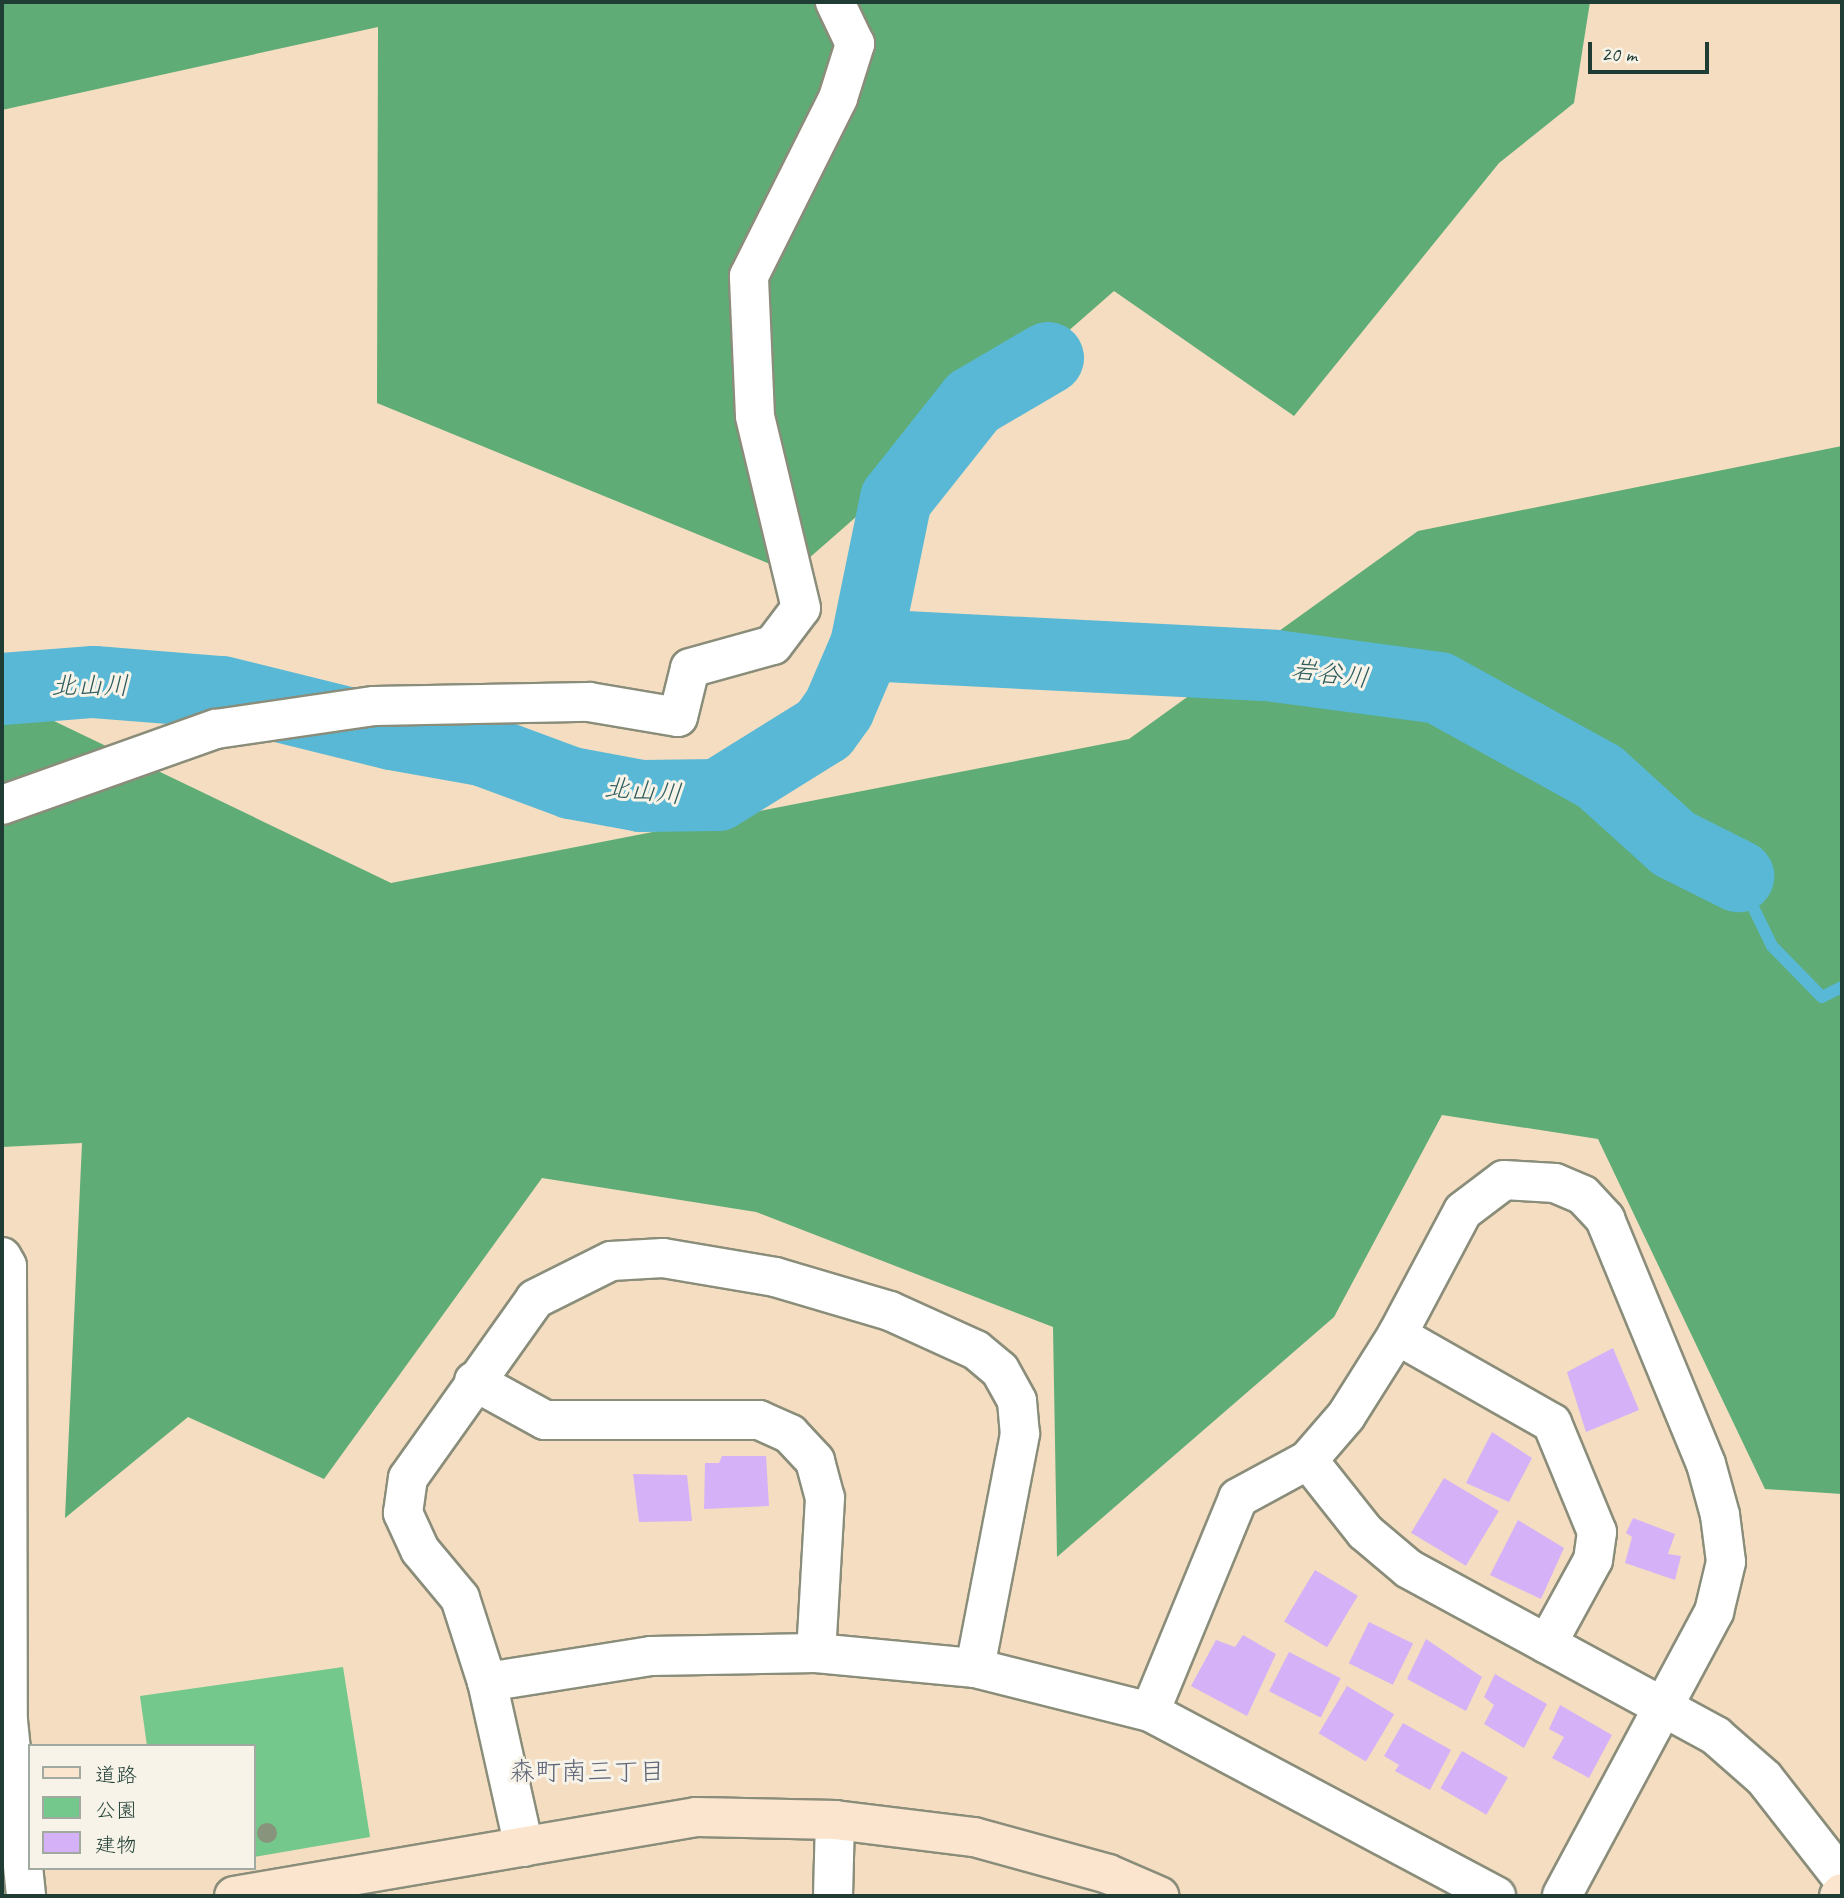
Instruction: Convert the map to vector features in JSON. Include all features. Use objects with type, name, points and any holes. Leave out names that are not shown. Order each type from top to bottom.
[{"type":"street","points":[[2,805],[216,729],[374,706],[589,702],[678,717],[690,668],[773,645],[801,608],[755,416],[749,276],[845,76],[855,44],[835,2]]},
{"type":"street","points":[[1150,1712],[1238,1498],[1308,1460],[1346,1416],[1397,1335],[1462,1212],[1504,1180],[1555,1183],[1583,1195],[1605,1219],[1706,1465],[1720,1515],[1726,1562],[1714,1612],[1562,1896]]},
{"type":"street","points":[[2,1257],[7,1266],[5,1722],[26,1896]]},
{"type":"street","points":[[524,1847],[487,1682],[460,1598],[420,1550],[403,1513],[408,1478],[534,1299],[611,1261],[663,1258],[775,1277],[890,1311],[976,1350],[1000,1370],[1017,1401],[1020,1434],[975,1668]]},
{"type":"street","points":[[1397,1335],[1552,1423],[1597,1532],[1593,1560],[1546,1644]]},
{"type":"street","points":[[474,1381],[545,1420],[759,1420],[790,1434],[815,1461],[825,1498],[816,1653]]},
{"type":"street","points":[[1308,1460],[1365,1532],[1409,1569],[1716,1736],[1764,1778],[1842,1878]]},
{"type":"street","points":[[487,1682],[651,1656],[816,1653],[975,1668],[1150,1712],[1496,1896]]},
{"type":"street","points":[[234,1896],[696,1817],[835,1820],[974,1837],[1108,1874],[1159,1896]]},
{"type":"street","points":[[833,1896],[835,1820]]},
{"type":"green space","points":[[2,2],[1590,2],[1574,103],[1499,163],[1294,416],[1114,291],[792,573],[377,403],[378,27],[2,110]]},
{"type":"green space","points":[[1842,446],[1842,1494],[1765,1489],[1598,1139],[1442,1115],[1334,1317],[1057,1557],[1053,1327],[756,1212],[542,1178],[324,1479],[188,1417],[65,1518],[82,1143],[2,1147],[2,696],[391,883],[1129,739],[1418,531]]},
{"type":"green space","points":[[343,1667],[370,1837],[256,1857],[256,1744],[147,1744],[140,1696]]},
{"type":"building","points":[[1613,1348],[1639,1410],[1586,1432],[1567,1372]]},
{"type":"building","points":[[1492,1432],[1532,1458],[1509,1502],[1466,1483]]},
{"type":"building","points":[[722,1456],[766,1456],[769,1506],[704,1509],[705,1463],[719,1463]]},
{"type":"building","points":[[633,1474],[687,1475],[692,1521],[639,1522]]},
{"type":"building","points":[[1444,1478],[1499,1511],[1466,1566],[1411,1533]]},
{"type":"building","points":[[1633,1518],[1675,1534],[1668,1554],[1681,1556],[1675,1580],[1625,1563],[1632,1537],[1626,1533]]},
{"type":"building","points":[[1518,1520],[1564,1548],[1541,1599],[1490,1575]]},
{"type":"building","points":[[1315,1570],[1358,1596],[1327,1647],[1284,1621]]},
{"type":"building","points":[[1369,1622],[1413,1643],[1393,1685],[1349,1663]]},
{"type":"building","points":[[1243,1635],[1276,1654],[1247,1716],[1191,1686],[1216,1640],[1235,1647]]},
{"type":"building","points":[[1426,1639],[1482,1677],[1466,1711],[1407,1679]]},
{"type":"building","points":[[1289,1652],[1341,1678],[1321,1718],[1269,1691]]},
{"type":"building","points":[[1495,1674],[1547,1704],[1524,1748],[1484,1724],[1494,1705],[1484,1697]]},
{"type":"building","points":[[1347,1686],[1394,1714],[1366,1761],[1319,1733]]},
{"type":"building","points":[[1560,1705],[1612,1735],[1589,1778],[1552,1758],[1564,1737],[1549,1729]]},
{"type":"building","points":[[1403,1723],[1451,1750],[1430,1790],[1395,1771],[1399,1765],[1384,1756]]},
{"type":"building","points":[[1462,1751],[1508,1778],[1486,1815],[1440,1788]]},
{"type":"waterway","name":"北山川","points":[[2,689],[94,682],[222,692],[392,734],[482,750],[571,783],[641,796],[718,795],[824,729],[839,708],[866,645],[896,499],[973,402],[1048,358]]},
{"type":"waterway","name":"岩谷川","points":[[866,645],[1275,666],[1439,688],[1600,777],[1674,844],[1738,876]]},
{"type":"waterway","points":[[1738,876],[1772,946],[1822,997],[1842,987]]},
{"type":"district","name":"森町南三丁目","points":[[587,1772]]}]
